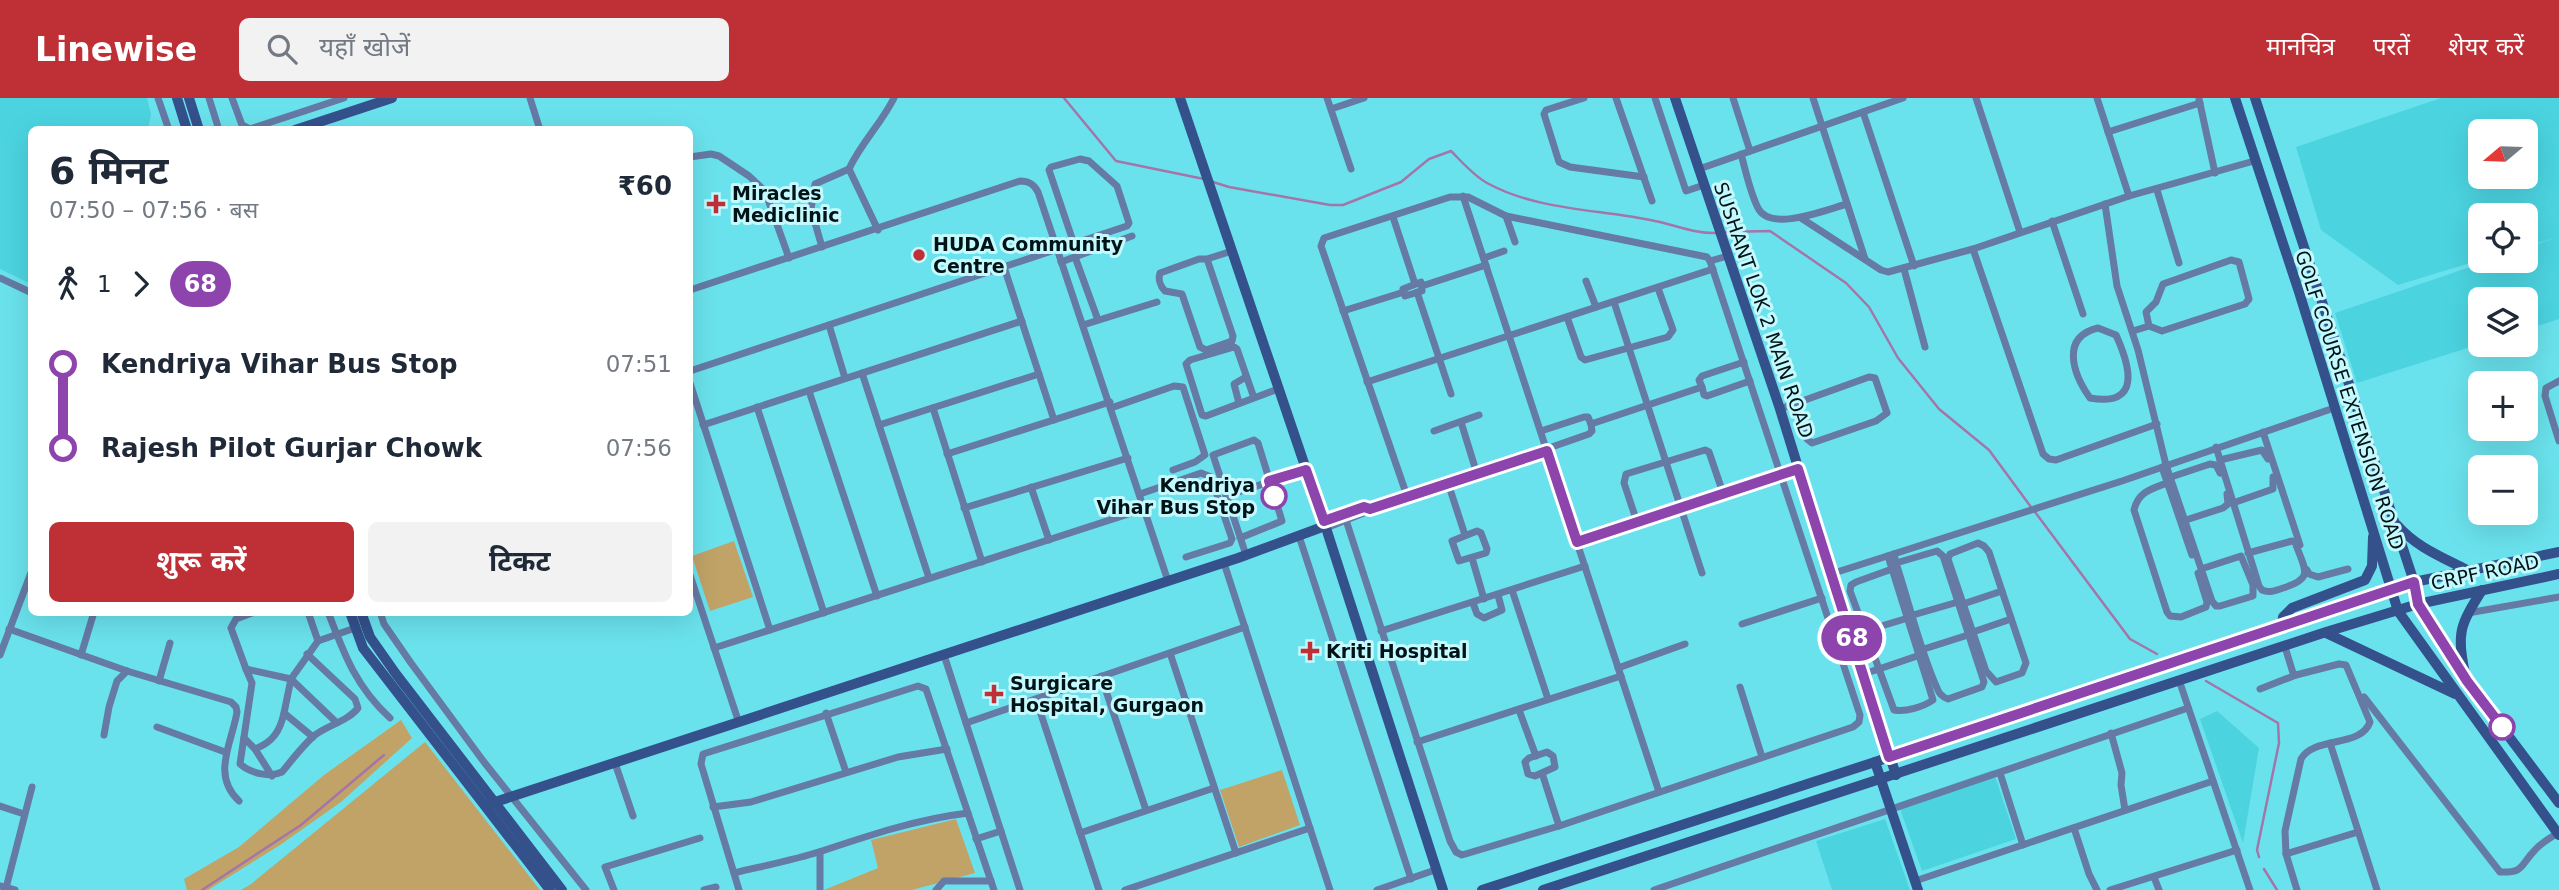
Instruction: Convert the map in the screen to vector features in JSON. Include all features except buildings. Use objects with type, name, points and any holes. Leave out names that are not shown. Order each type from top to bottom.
[{"type":"main road","points":[[177,98],[186,126]]},
{"type":"main road","points":[[189,98],[198,126]]},
{"type":"main road","points":[[307,126],[392,98]]},
{"type":"main road","points":[[1180,98],[1325,525],[1443,890]]},
{"type":"main road","name":"SUSHANT LOK 2 MAIN ROAD","points":[[1675,98],[1780,409],[1896,775]]},
{"type":"main road","name":"GOLF COURSE EXTENSION ROAD","points":[[2235,98],[2299,292],[2398,611],[2558,834]]},
{"type":"main road","name":"GOLF COURSE EXTENSION ROAD","points":[[2255,98],[2414,582],[2418,604],[2467,681],[2559,803]]},
{"type":"main road","points":[[2394,522],[2406,536],[2426,549],[2467,569]]},
{"type":"main road","points":[[491,803],[1224,563],[1325,525]]},
{"type":"main road","points":[[2282,627],[2283,617],[2292,608],[2365,580],[2372,566],[2374,534]]},
{"type":"main road","points":[[1482,890],[2414,582],[2559,552]]},
{"type":"main road","name":"CRPF ROAD","points":[[1543,890],[2326,632],[2418,604],[2559,574]]},
{"type":"main road","points":[[2467,681],[2460,648],[2461,625],[2482,590]]},
{"type":"main road","points":[[351,616],[363,648],[387,680],[562,890]]},
{"type":"main road","points":[[362,616],[370,637],[491,803],[550,890]]},
{"type":"main road","points":[[2326,632],[2458,696]]},
{"type":"main road","points":[[1875,762],[1916,886]]},
{"type":"main road","points":[[2535,801],[2548,789]]},
{"type":"street","points":[[158,98],[168,126]]},
{"type":"street","points":[[209,98],[218,126]]},
{"type":"street","points":[[232,98],[244,126]]},
{"type":"street","points":[[259,126],[344,98]]},
{"type":"street","points":[[530,98],[539,126]]},
{"type":"street","points":[[822,247],[811,209],[815,184],[849,169],[858,150],[880,123],[894,98]]},
{"type":"street","points":[[1327,98],[1351,169]]},
{"type":"street","points":[[1331,109],[1364,98]]},
{"type":"street","points":[[1584,98],[1546,110],[1544,114],[1559,162],[1570,167],[1644,177]]},
{"type":"street","points":[[1616,98],[1652,201]]},
{"type":"street","points":[[1655,98],[1686,191],[1704,185]]},
{"type":"street","points":[[1733,98],[1750,152]]},
{"type":"street","points":[[1813,98],[1865,259]]},
{"type":"street","points":[[1699,169],[1903,98]]},
{"type":"street","points":[[1976,98],[2020,232]]},
{"type":"street","points":[[2097,98],[2129,196]]},
{"type":"street","points":[[2108,132],[2199,100],[2215,173]]},
{"type":"street","points":[[1863,112],[1914,266]]},
{"type":"street","points":[[693,157],[711,154],[719,156],[749,176],[765,191],[789,258]]},
{"type":"street","points":[[1741,155],[1761,212],[1776,219],[1801,218],[1847,204]]},
{"type":"street","points":[[693,370],[1074,244],[1127,226],[1129,223],[1117,186],[1089,161],[1080,159],[1051,167],[1049,170],[1074,244]]},
{"type":"street","points":[[1801,218],[1888,272],[1973,249],[2129,196],[2254,161]]},
{"type":"street","points":[[849,169],[878,230]]},
{"type":"street","points":[[693,289],[1027,181],[1038,192],[1168,581]]},
{"type":"street","points":[[2157,190],[2179,263]]},
{"type":"street","points":[[1463,196],[1659,792]]},
{"type":"street","points":[[1346,520],[1450,841],[1456,852],[1462,855],[1559,826],[1859,723],[1860,715],[1744,362],[1711,265],[1702,256],[1506,216],[1463,196],[1450,197],[1324,238],[1321,242],[1406,496]]},
{"type":"street","points":[[2105,204],[2118,286],[2133,331],[2157,424],[2164,466],[2169,480],[2207,602],[2206,607],[2200,611],[2174,618],[2167,612],[2134,510],[2136,501],[2144,492],[2169,480],[2216,464],[2228,503],[2223,508],[2186,520]]},
{"type":"street","points":[[775,219],[811,209]]},
{"type":"street","points":[[1506,216],[1515,242]]},
{"type":"street","points":[[1393,217],[1451,394]]},
{"type":"street","points":[[2052,221],[2083,314]]},
{"type":"street","points":[[1061,262],[1132,236]]},
{"type":"street","points":[[1973,249],[2043,454],[2056,460],[2157,424]]},
{"type":"street","points":[[1207,259],[1233,336],[1232,341],[1206,350],[1200,347],[1182,294],[1165,291],[1159,276],[1160,273],[1199,259],[1232,251]]},
{"type":"street","points":[[1343,311],[1404,292],[1405,288],[1418,287],[1485,262],[1504,251]]},
{"type":"street","points":[[1367,382],[1658,288],[1728,256]]},
{"type":"street","points":[[1076,257],[1098,320]]},
{"type":"street","points":[[2133,331],[2149,326],[2162,331],[2245,304],[2249,299],[2239,262],[2231,260],[2163,284],[2156,302],[2146,312],[2149,326]]},
{"type":"street","points":[[1004,267],[1054,420]]},
{"type":"street","points":[[1904,269],[1926,347]]},
{"type":"street","points":[[0,278],[28,291]]},
{"type":"street","points":[[1586,281],[1596,307]]},
{"type":"street","points":[[1567,317],[1581,357],[1585,360],[1668,337],[1673,330],[1658,288]]},
{"type":"street","points":[[1083,325],[1157,302]]},
{"type":"street","points":[[1614,302],[1702,573]]},
{"type":"street","points":[[703,425],[1022,321]]},
{"type":"street","points":[[829,325],[845,379]]},
{"type":"street","points":[[2098,328],[2116,335],[2125,355],[2129,370],[2128,383],[2123,394],[2113,399],[2090,398],[2072,357],[2075,343],[2085,331],[2098,328]]},
{"type":"street","points":[[1254,398],[1234,347],[1189,360],[1186,364],[1202,415],[1206,416],[1240,403],[1254,398],[1278,389]]},
{"type":"street","points":[[2125,355],[2138,350]]},
{"type":"street","points":[[1744,362],[1702,376],[1699,380],[1704,395],[1707,396],[1750,381]]},
{"type":"street","points":[[862,373],[929,578]]},
{"type":"street","points":[[879,425],[1039,374]]},
{"type":"street","points":[[1240,403],[1234,384],[1247,377]]},
{"type":"street","points":[[1780,409],[1796,403],[1868,377],[1875,378],[1878,383],[1887,413],[1876,421],[1812,443],[1807,439],[1796,403]]},
{"type":"street","points":[[2559,381],[2546,388],[2545,396],[2559,441]]},
{"type":"street","points":[[947,454],[1174,386],[1183,387],[1205,455],[1173,470]]},
{"type":"street","points":[[1591,424],[1702,387]]},
{"type":"street","points":[[808,390],[877,596]]},
{"type":"street","points":[[693,393],[770,630]]},
{"type":"street","points":[[757,407],[824,613]]},
{"type":"street","points":[[933,408],[982,562]]},
{"type":"street","points":[[1893,561],[1922,652],[1933,700],[1900,711],[1894,710],[1850,591],[1851,585],[1893,561],[1959,534],[2334,408]]},
{"type":"street","points":[[1434,430],[1479,415]]},
{"type":"street","points":[[1325,525],[1368,513],[1370,509],[1406,496],[1547,450],[1592,431],[1588,418],[1584,417],[1541,431]]},
{"type":"street","points":[[1461,422],[1478,474]]},
{"type":"street","points":[[2263,432],[2309,574],[2318,577],[2348,569]]},
{"type":"street","points":[[1240,538],[1282,521],[1258,443],[1254,440],[1213,454],[1226,496],[1240,538],[1246,555]]},
{"type":"street","points":[[2216,447],[2248,553],[2259,586],[2264,592],[2301,583],[2304,578],[2295,542],[2248,553]]},
{"type":"street","points":[[1637,522],[1623,479],[1626,474],[1699,450],[1709,452],[1723,493]]},
{"type":"street","points":[[2220,460],[2262,450],[2272,472],[2275,482],[2273,489],[2233,503]]},
{"type":"street","points":[[964,508],[1128,458]]},
{"type":"street","points":[[1577,542],[1798,469]]},
{"type":"street","points":[[1226,496],[1306,470]]},
{"type":"street","points":[[1140,494],[1201,473],[1211,477],[1232,539],[1230,543],[1186,557]]},
{"type":"street","points":[[2169,480],[2186,520],[2212,601],[2216,606],[2220,606],[2253,596],[2253,585],[2241,556],[2202,569]]},
{"type":"street","points":[[1448,483],[1465,535]]},
{"type":"street","points":[[1031,487],[1049,540]]},
{"type":"street","points":[[1325,525],[1364,507],[1370,509]]},
{"type":"street","points":[[715,648],[1144,509]]},
{"type":"street","points":[[1477,531],[1487,549],[1486,553],[1472,558],[1459,561],[1452,544],[1457,538],[1477,531]]},
{"type":"street","points":[[1959,534],[1964,548]]},
{"type":"street","points":[[1299,536],[1411,879]]},
{"type":"street","points":[[1831,574],[1937,551],[1943,556],[1960,603],[1971,633],[1986,671],[1992,680],[1996,682],[2022,673],[2026,663],[1987,549],[1981,544],[1950,554],[1948,559],[1960,603]]},
{"type":"street","points":[[1472,558],[1484,599]]},
{"type":"street","points":[[1224,563],[1331,890]]},
{"type":"street","points":[[1381,631],[1585,566]]},
{"type":"street","points":[[0,655],[28,580]]},
{"type":"street","points":[[693,584],[739,723]]},
{"type":"street","points":[[1512,590],[1548,699]]},
{"type":"street","points":[[1865,631],[2001,591]]},
{"type":"street","points":[[1474,603],[1477,614],[1485,618],[1502,610],[1498,594]]},
{"type":"street","points":[[2468,612],[2559,597]]},
{"type":"street","points":[[1742,624],[1822,598]]},
{"type":"street","points":[[81,655],[93,616]]},
{"type":"street","points":[[244,616],[236,619],[231,628],[252,683],[240,760],[242,767],[272,776],[282,772],[313,737],[355,712],[358,704],[307,654]]},
{"type":"street","points":[[309,616],[318,641]]},
{"type":"street","points":[[329,616],[354,676],[390,718]]},
{"type":"street","points":[[381,616],[411,663],[484,762],[586,890]]},
{"type":"street","points":[[1863,674],[2011,619]]},
{"type":"street","points":[[966,723],[1245,627]]},
{"type":"street","points":[[256,749],[271,740],[281,728],[291,679],[307,654],[318,641],[355,628]]},
{"type":"street","points":[[9,629],[127,671],[226,700],[236,707],[236,719],[225,752],[226,783],[239,801]]},
{"type":"street","points":[[1922,652],[1942,697],[1948,699],[1977,689],[1984,682],[1971,633]]},
{"type":"street","points":[[159,681],[170,643]]},
{"type":"street","points":[[1417,742],[1519,710],[1685,644]]},
{"type":"street","points":[[2285,647],[2296,675]]},
{"type":"street","points":[[1170,653],[1236,853]]},
{"type":"street","points":[[944,655],[1020,890]]},
{"type":"street","points":[[2260,689],[2296,675],[2343,664],[2349,670],[2369,716],[2368,729],[2364,732],[2304,754],[2298,764],[2284,831],[2286,854],[2297,890]]},
{"type":"street","points":[[246,669],[291,679],[336,722]]},
{"type":"street","points":[[104,735],[117,681],[127,671]]},
{"type":"street","points":[[1101,677],[1146,810]]},
{"type":"street","points":[[2179,680],[2250,890]]},
{"type":"street","points":[[739,890],[701,764],[703,754],[826,713],[910,687],[922,686],[926,689],[947,748],[994,890]]},
{"type":"street","points":[[1740,687],[1762,757]]},
{"type":"street","points":[[2356,688],[2500,872],[2521,869],[2534,850],[2558,834]]},
{"type":"street","points":[[1036,699],[1099,890]]},
{"type":"street","points":[[1654,890],[2188,708]]},
{"type":"street","points":[[1519,710],[1536,756]]},
{"type":"street","points":[[284,713],[313,737]]},
{"type":"street","points":[[826,713],[846,772]]},
{"type":"street","points":[[158,727],[225,752]]},
{"type":"street","points":[[2112,733],[2122,773],[2121,785],[2126,810]]},
{"type":"street","points":[[244,738],[256,749],[272,776]]},
{"type":"street","points":[[2330,743],[2376,890]]},
{"type":"street","points":[[713,807],[763,799],[898,757],[947,748]]},
{"type":"street","points":[[1547,752],[1553,756],[1555,767],[1532,776],[1528,774],[1525,762],[1536,756],[1547,752]]},
{"type":"street","points":[[615,763],[633,816]]},
{"type":"street","points":[[1542,773],[1559,826]]},
{"type":"street","points":[[2000,773],[2023,845]]},
{"type":"street","points":[[1916,886],[2023,845],[2213,781]]},
{"type":"street","points":[[15,890],[3,887],[32,787]]},
{"type":"street","points":[[1080,833],[1214,788]]},
{"type":"street","points":[[0,806],[24,814]]},
{"type":"street","points":[[734,873],[820,852],[872,834],[968,813]]},
{"type":"street","points":[[1125,890],[1310,828]]},
{"type":"street","points":[[2074,828],[2097,890]]},
{"type":"street","points":[[976,839],[1001,831]]},
{"type":"street","points":[[2286,854],[2358,832]]},
{"type":"street","points":[[614,890],[605,867],[700,838]]},
{"type":"street","points":[[2110,890],[2237,850]]},
{"type":"street","points":[[820,852],[820,890]]},
{"type":"street","points":[[1377,890],[1435,870]]},
{"type":"street","points":[[2154,877],[2159,890]]},
{"type":"street","points":[[936,890],[944,881],[991,881]]},
{"type":"street","points":[[704,890],[716,887]]},
{"type":"shaded area","points":[[0,98],[147,98],[151,114],[149,126],[28,126],[28,283],[0,269]]},
{"type":"shaded area","points":[[2441,98],[2559,98],[2559,319],[2538,326],[2538,287],[2468,287],[2468,348],[2357,383],[2335,313],[2468,268],[2468,273],[2538,273],[2538,244],[2556,238],[2538,243],[2538,203],[2468,203],[2468,264],[2398,285],[2321,230],[2296,147]]},
{"type":"shaded area","points":[[734,541],[753,597],[710,611],[693,556]]},
{"type":"shaded area","points":[[2217,711],[2259,748],[2243,843],[2200,719]]},
{"type":"shaded area","points":[[401,720],[412,738],[341,802],[280,845],[208,890],[187,890],[184,879],[239,847],[324,775]]},
{"type":"shaded area","points":[[425,742],[540,890],[241,890],[251,884]]},
{"type":"shaded area","points":[[1282,770],[1300,825],[1239,847],[1220,790]]},
{"type":"shaded area","points":[[1993,770],[2016,839],[1922,871],[1898,803]]},
{"type":"shaded area","points":[[956,819],[975,873],[912,890],[824,890],[878,868],[871,840]]},
{"type":"shaded area","points":[[1885,819],[1910,890],[1832,890],[1816,841]]},
{"type":"waterway","points":[[1064,98],[1116,161],[1204,179]]},
{"type":"waterway","points":[[1213,182],[1330,205],[1343,205],[1401,182],[1429,159],[1451,151],[1482,180],[1527,199],[1717,233]]},
{"type":"waterway","points":[[1724,232],[1770,231],[1846,283],[1869,307],[1898,358],[1939,409],[1989,450],[2031,507]]},
{"type":"waterway","points":[[2035,512],[2130,639],[2157,654]]},
{"type":"waterway","points":[[2206,681],[2278,723],[2279,743],[2257,850],[2259,857]]},
{"type":"waterway","points":[[202,890],[301,825],[384,755]]},
{"type":"waterway","points":[[2264,869],[2277,890]]},
{"type":"bus line","name":"68","points":[[1274,496],[1269,481],[1306,470],[1324,521],[1364,507],[1370,509],[1547,451],[1577,542],[1798,469],[1889,757],[2414,582],[2418,604],[2467,681],[2502,727]]},
{"type":"place","name":"Miracles Mediclinic","points":[[716,204]]},
{"type":"place","name":"HUDA Community Centre","points":[[919,255]]},
{"type":"place","name":"Kendriya Vihar Bus Stop","points":[[1274,496]]},
{"type":"place","name":"Kriti Hospital","points":[[1310,651]]},
{"type":"place","name":"Surgicare Hospital, Gurgaon","points":[[994,694]]}]
